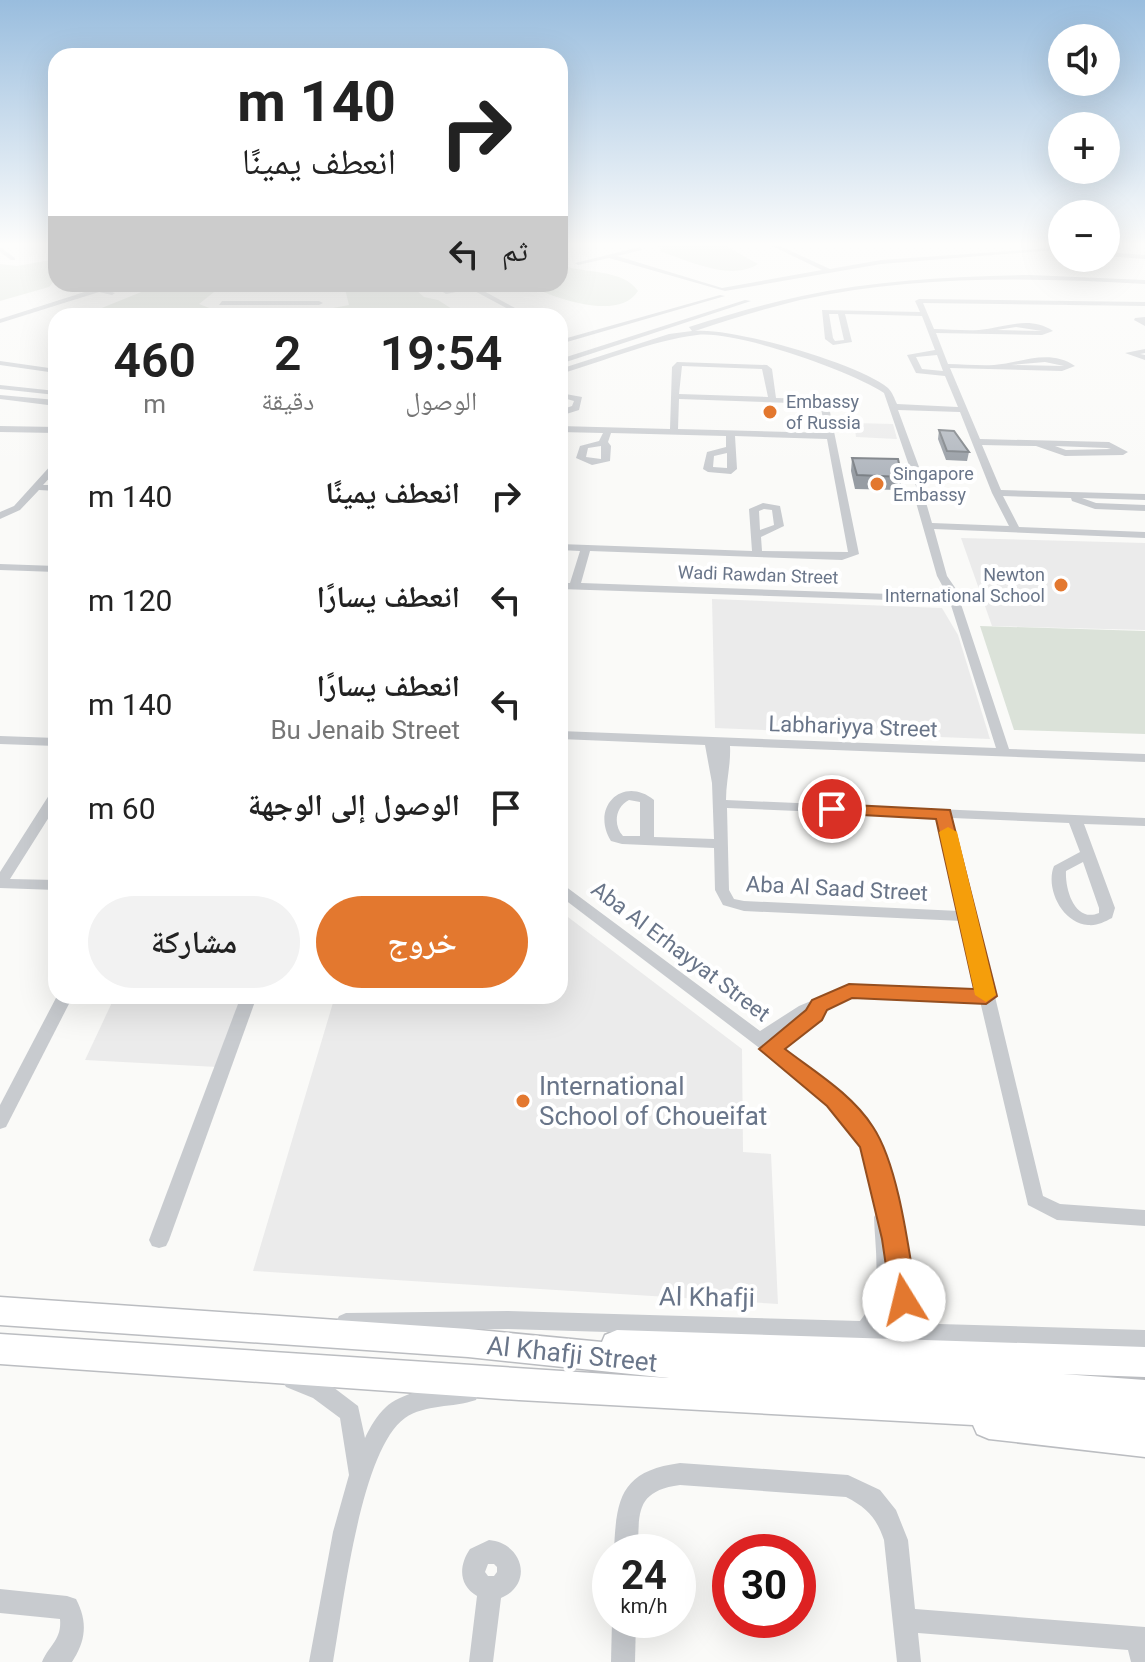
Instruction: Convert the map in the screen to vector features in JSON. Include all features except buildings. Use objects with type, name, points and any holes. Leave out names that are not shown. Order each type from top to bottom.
[{"type":"highway","name":"Al Khafji Street","points":[[5,1309],[468,1343],[670,1363],[1145,1395]]},
{"type":"highway","points":[[468,1343],[1145,1362]]},
{"type":"highway","name":"Al Khafji Street","points":[[0,1349],[519,1385],[1145,1419]]},
{"type":"highway","points":[[873,1406],[1056,1433],[1145,1441]]},
{"type":"street","points":[[568,337],[626,324]]},
{"type":"street","points":[[568,359],[676,324]]},
{"type":"street","points":[[568,370],[708,324]]},
{"type":"street","points":[[716,324],[711,328],[723,335]]},
{"type":"street","points":[[826,324],[833,343],[848,342],[844,324]]},
{"type":"street","points":[[929,324],[997,493],[1016,531]]},
{"type":"street","points":[[932,331],[982,332],[1049,331],[1040,327],[998,326],[982,332]]},
{"type":"street","points":[[666,339],[700,332],[723,335],[864,376],[885,389],[897,408],[921,486],[919,496],[934,528],[942,576],[952,594],[1004,752]]},
{"type":"street","points":[[1145,351],[1129,353],[1145,358]]},
{"type":"street","points":[[940,352],[911,355],[919,371],[1071,366],[1060,362],[1016,361],[998,367]]},
{"type":"street","points":[[0,364],[48,371]]},
{"type":"street","points":[[674,432],[678,365],[767,368],[772,398]]},
{"type":"street","points":[[0,387],[48,392]]},
{"type":"street","points":[[568,549],[585,554],[842,557],[854,554],[843,463],[832,436],[824,402],[675,396]]},
{"type":"street","points":[[0,397],[48,402]]},
{"type":"street","points":[[568,397],[579,399],[576,408],[568,410]]},
{"type":"street","points":[[897,408],[964,410]]},
{"type":"street","points":[[0,429],[48,430]]},
{"type":"street","points":[[568,429],[832,436]]},
{"type":"street","points":[[603,443],[608,430]]},
{"type":"street","points":[[730,433],[730,449]]},
{"type":"street","points":[[976,442],[1109,445],[1123,452],[1115,455],[1065,453],[1039,444]]},
{"type":"street","points":[[901,464],[914,464]]},
{"type":"street","points":[[0,516],[17,508],[48,473]]},
{"type":"street","points":[[35,487],[48,488]]},
{"type":"street","points":[[997,493],[1145,497]]},
{"type":"street","points":[[1068,495],[1095,506],[1145,508]]},
{"type":"street","points":[[934,528],[1145,535]]},
{"type":"street","points":[[756,535],[757,554]]},
{"type":"street","points":[[580,586],[585,554]]},
{"type":"street","points":[[0,567],[48,568]]},
{"type":"street","name":"Wadi Rawdan Street","points":[[568,586],[952,594]]},
{"type":"street","name":"Labhariyya Street","points":[[568,735],[1145,758]]},
{"type":"street","points":[[0,740],[48,742]]},
{"type":"street","name":"Aba Al Saad Street","points":[[718,741],[724,769],[719,783],[722,895],[735,905],[968,916]]},
{"type":"street","points":[[720,804],[1145,822]]},
{"type":"street","points":[[0,883],[48,808]]},
{"type":"street","points":[[944,814],[1035,1200],[1057,1212],[1145,1218]]},
{"type":"street","points":[[1075,819],[1088,853]]},
{"type":"street","points":[[647,841],[721,844]]},
{"type":"street","points":[[0,883],[48,885]]},
{"type":"street","name":"Aba Al Erhayyat Street","points":[[568,895],[835,1100],[864,1131],[872,1147],[885,1197],[904,1300],[910,1313],[932,1330]]},
{"type":"street","points":[[764,1044],[814,1015],[819,1005],[838,994],[860,990],[986,996]]},
{"type":"street","points":[[0,1122],[61,1004]]},
{"type":"street","points":[[159,1240],[246,1004]]},
{"type":"street","name":"Aba Al Erhayyat Street","points":[[867,1328],[881,1311],[886,1294],[885,1197]]},
{"type":"street","name":"Al Khafji","points":[[268,1328],[430,1320],[867,1328],[1145,1339]]},
{"type":"street","points":[[257,1368],[308,1385],[342,1404],[350,1413],[359,1473]]},
{"type":"street","points":[[321,1662],[359,1473],[392,1415],[400,1409],[449,1395],[519,1385]]},
{"type":"street","points":[[627,1534],[629,1506],[642,1485],[658,1477],[680,1474],[848,1486],[880,1505],[893,1529],[909,1662]]},
{"type":"street","points":[[481,1662],[490,1588]]},
{"type":"street","points":[[0,1601],[67,1608],[73,1616],[73,1635],[67,1649],[54,1662]]},
{"type":"street","points":[[905,1620],[1141,1646]]},
{"type":"street","points":[[623,1662],[624,1638]]},
{"type":"shaded area","points":[[854,423],[893,424],[897,439],[856,437]]},
{"type":"shaded area","name":"Newton International School","points":[[961,538],[1145,543],[1145,630],[992,626]]},
{"type":"shaded area","points":[[712,599],[942,608],[958,635],[990,739],[715,728]]},
{"type":"shaded area","points":[[980,626],[1145,631],[1145,734],[1014,730]]},
{"type":"shaded area","name":"International School of Choueifat","points":[[568,917],[742,1049],[743,1152],[771,1154],[778,1304],[253,1271],[333,1004],[568,1004]]},
{"type":"shaded area","points":[[111,1004],[239,1004],[217,1067],[85,1060]]},
{"type":"slow traffic","points":[[948,832],[986,995]]},
{"type":"place","name":"Embassy of Russia","points":[[770,412]]},
{"type":"place","name":"Singapore Embassy","points":[[877,484]]},
{"type":"place","name":"Newton International School","points":[[1061,585]]},
{"type":"place","name":"International School of Choueifat","points":[[523,1101]]},
{"type":"route","points":[[832,809],[944,814],[986,996],[849,991],[819,1005],[814,1015],[770,1049],[835,1100],[864,1131],[879,1170],[895,1239],[904,1300]]}]
